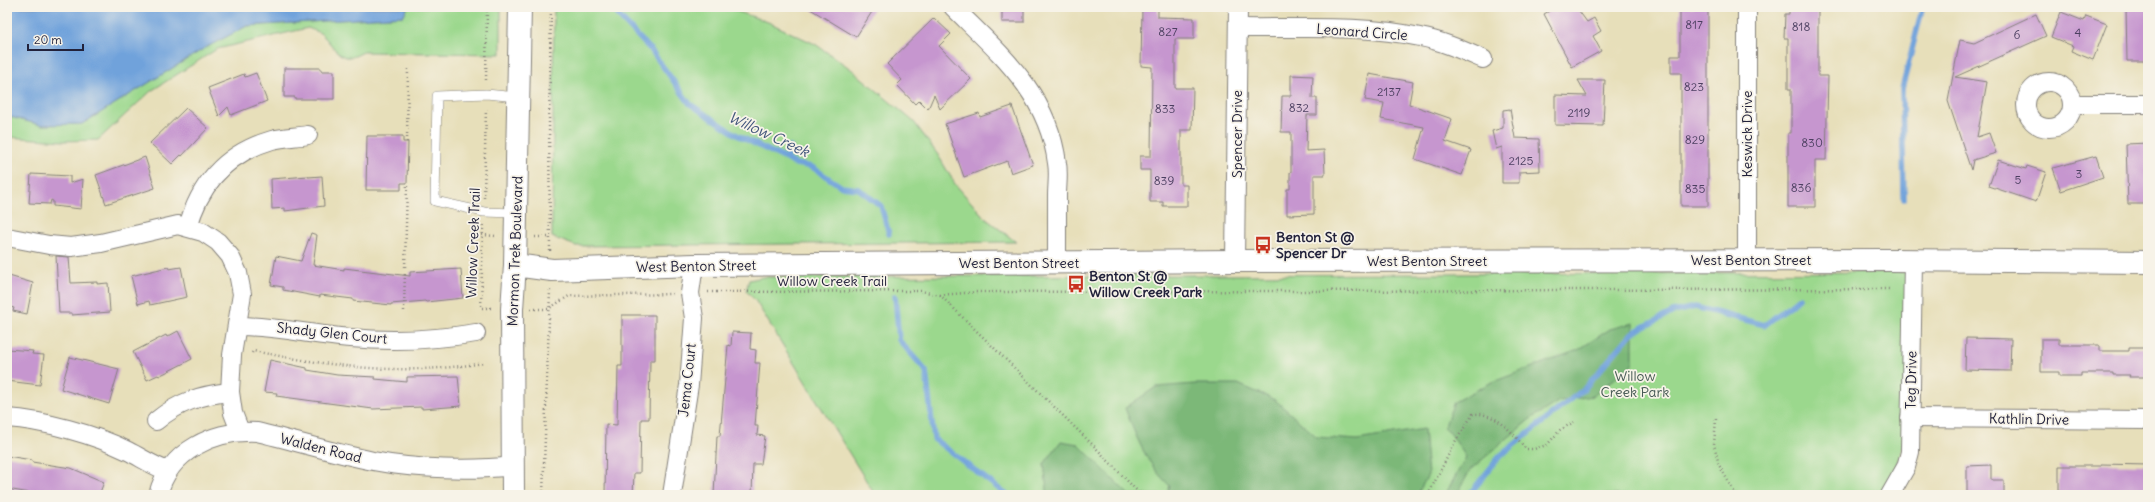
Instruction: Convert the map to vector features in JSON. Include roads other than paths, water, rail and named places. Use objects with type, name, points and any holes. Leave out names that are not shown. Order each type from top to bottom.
[{"type":"street","name":"Mormon Trek Boulevard","points":[[513,495],[512,309],[515,266],[520,7]]},
{"type":"street","points":[[953,7],[994,48],[1028,86],[1042,110],[1052,137],[1058,164],[1057,263]]},
{"type":"street","name":"Spencer Drive","points":[[1235,261],[1238,7]]},
{"type":"street","name":"Keswick Drive","points":[[1747,7],[1747,261]]},
{"type":"street","name":"Leonard Circle","points":[[1238,28],[1378,30],[1420,37],[1450,45],[1483,58]]},
{"type":"street","points":[[2073,104],[2148,104]]},
{"type":"street","points":[[188,227],[194,208],[206,185],[225,165],[245,150],[272,140],[308,135]]},
{"type":"street","points":[[7,237],[49,245],[71,246],[101,243],[178,225],[203,232],[218,242],[230,256],[238,273],[242,294],[232,356],[230,392],[233,413],[240,431]]},
{"type":"street","name":"West Benton Street","points":[[515,266],[552,270],[694,265],[1235,261],[1913,260],[2148,262]]},
{"type":"street","name":"Teg Drive","points":[[1890,495],[1906,467],[1910,452],[1913,260]]},
{"type":"street","name":"Jema Court","points":[[672,495],[689,385],[694,318],[690,293],[694,265]]},
{"type":"street","name":"Shady Glen Court","points":[[236,326],[259,326],[377,340],[428,339],[476,333]]},
{"type":"street","points":[[156,421],[180,404],[193,398],[230,392]]},
{"type":"street","points":[[7,418],[38,423],[84,434],[127,450],[152,466],[168,472]]},
{"type":"street","name":"Kathlin Drive","points":[[1910,418],[2148,420]]},
{"type":"street","name":"Walden Road","points":[[158,495],[168,472],[186,452],[204,440],[222,434],[240,431],[257,432],[373,461],[398,465],[483,469],[513,466]]},
{"type":"lane","points":[[516,213],[484,212],[435,201],[435,186],[437,96],[486,94],[518,97]]},
{"type":"water","points":[[7,7],[408,7],[403,16],[247,26],[205,48],[82,124],[41,125],[7,116]]},
{"type":"waterway","name":"Willow Creek","points":[[610,7],[651,50],[690,104],[737,135],[796,164],[812,167],[842,187],[859,189],[881,206],[889,234]]},
{"type":"waterway","points":[[1904,199],[1902,89],[1924,7]]},
{"type":"waterway","points":[[786,158],[790,147]]},
{"type":"waterway","name":"Willow Creek","points":[[895,296],[899,340],[926,371],[934,439],[1007,495]]},
{"type":"waterway","points":[[1469,495],[1500,456],[1584,389],[1632,333],[1673,312],[1695,307],[1765,325],[1799,298]]},
{"type":"place","name":"Benton St @ Spencer Dr","points":[[1263,245]]},
{"type":"place","name":"Benton St @ Willow Creek Park","points":[[1076,284]]},
{"type":"park label","name":"Willow Creek Park","points":[[1635,384]]}]
